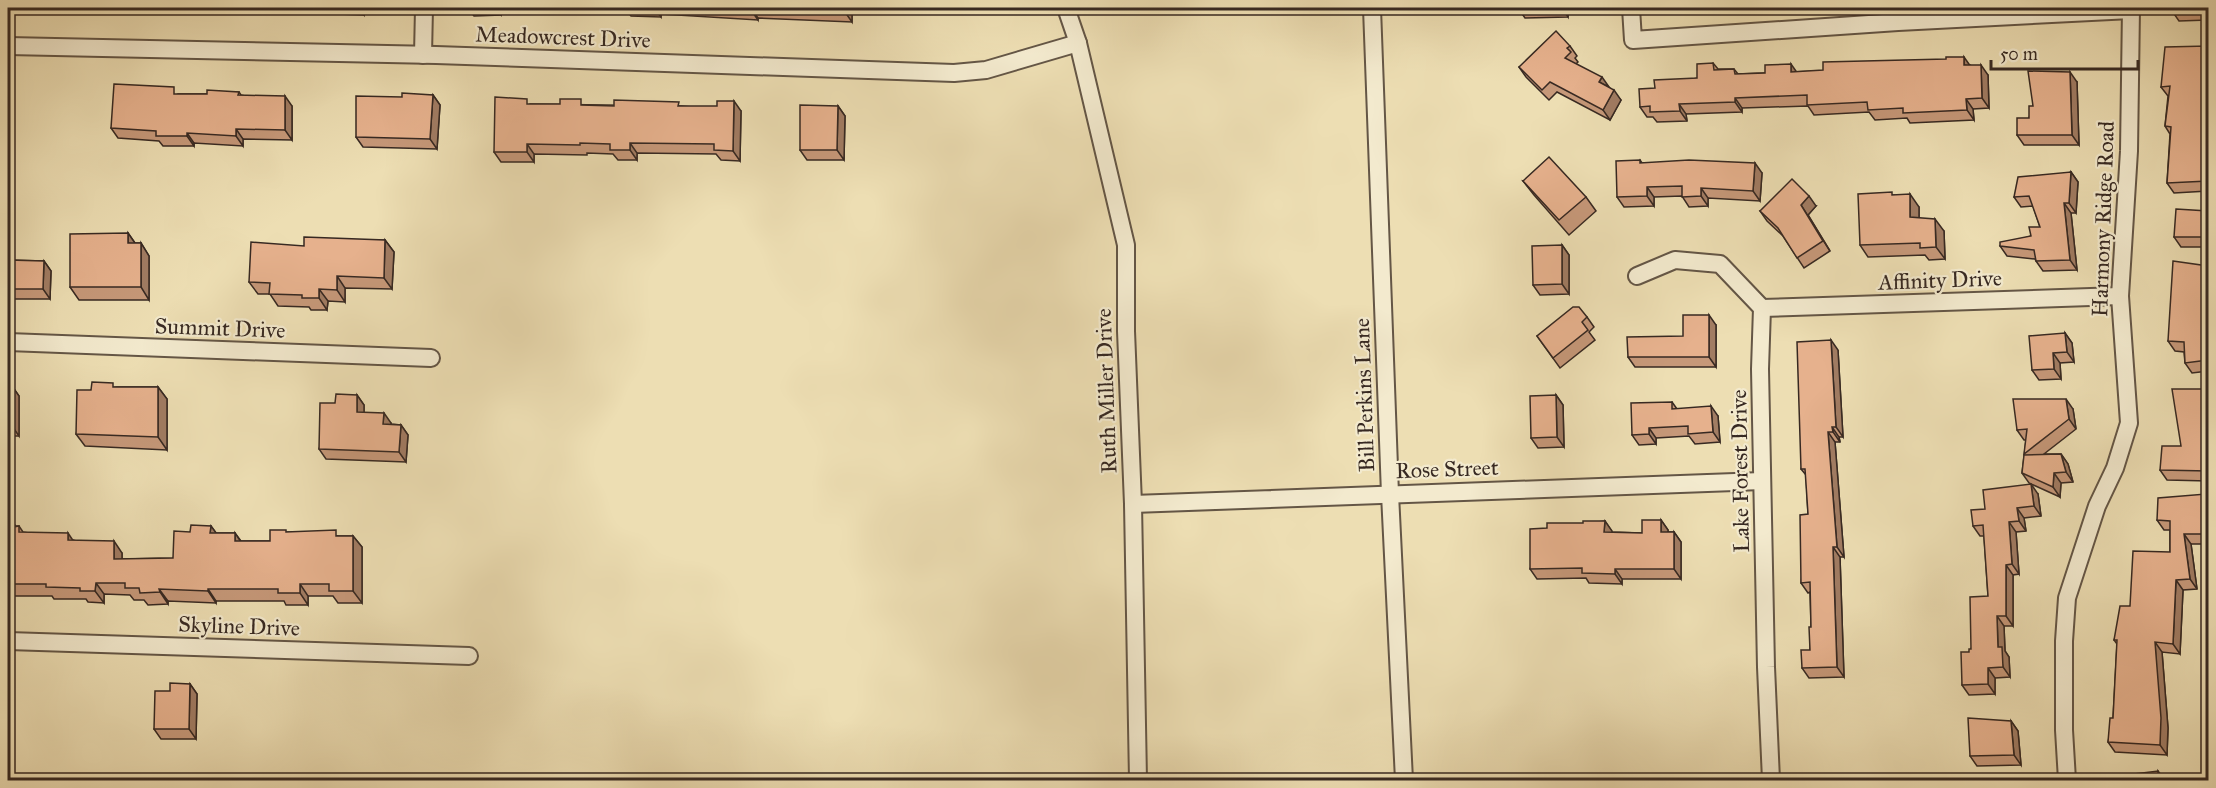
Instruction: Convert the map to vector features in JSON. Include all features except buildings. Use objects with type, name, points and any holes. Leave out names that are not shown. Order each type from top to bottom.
[{"type":"street","points":[[423,55],[424,8]]},
{"type":"street","name":"Ruth Miller Drive","points":[[1066,8],[1077,44],[1126,245],[1126,331],[1133,504],[1138,780]]},
{"type":"street","name":"Bill Perkins Lane","points":[[1372,8],[1390,494],[1404,780]]},
{"type":"street","points":[[1631,8],[1633,40],[1897,15],[2131,9]]},
{"type":"street","name":"Harmony Ridge Road","points":[[2067,780],[2064,730],[2064,641],[2067,598],[2097,506],[2115,468],[2129,423],[2120,296],[2129,151],[2131,9]]},
{"type":"street","name":"Meadowcrest Drive","points":[[8,46],[423,55],[954,73],[986,70],[1077,44]]},
{"type":"street","points":[[1637,276],[1675,260],[1720,264],[1762,308]]},
{"type":"street","name":"Affinity Drive","points":[[1762,308],[2120,296]]},
{"type":"street","name":"Lake Forest Drive","points":[[1762,308],[1760,369],[1762,481],[1771,780]]},
{"type":"street","name":"Summit Drive","points":[[8,342],[431,358]]},
{"type":"street","name":"Rose Street","points":[[1133,504],[1762,481]]},
{"type":"street","name":"Skyline Drive","points":[[8,641],[469,656]]}]
